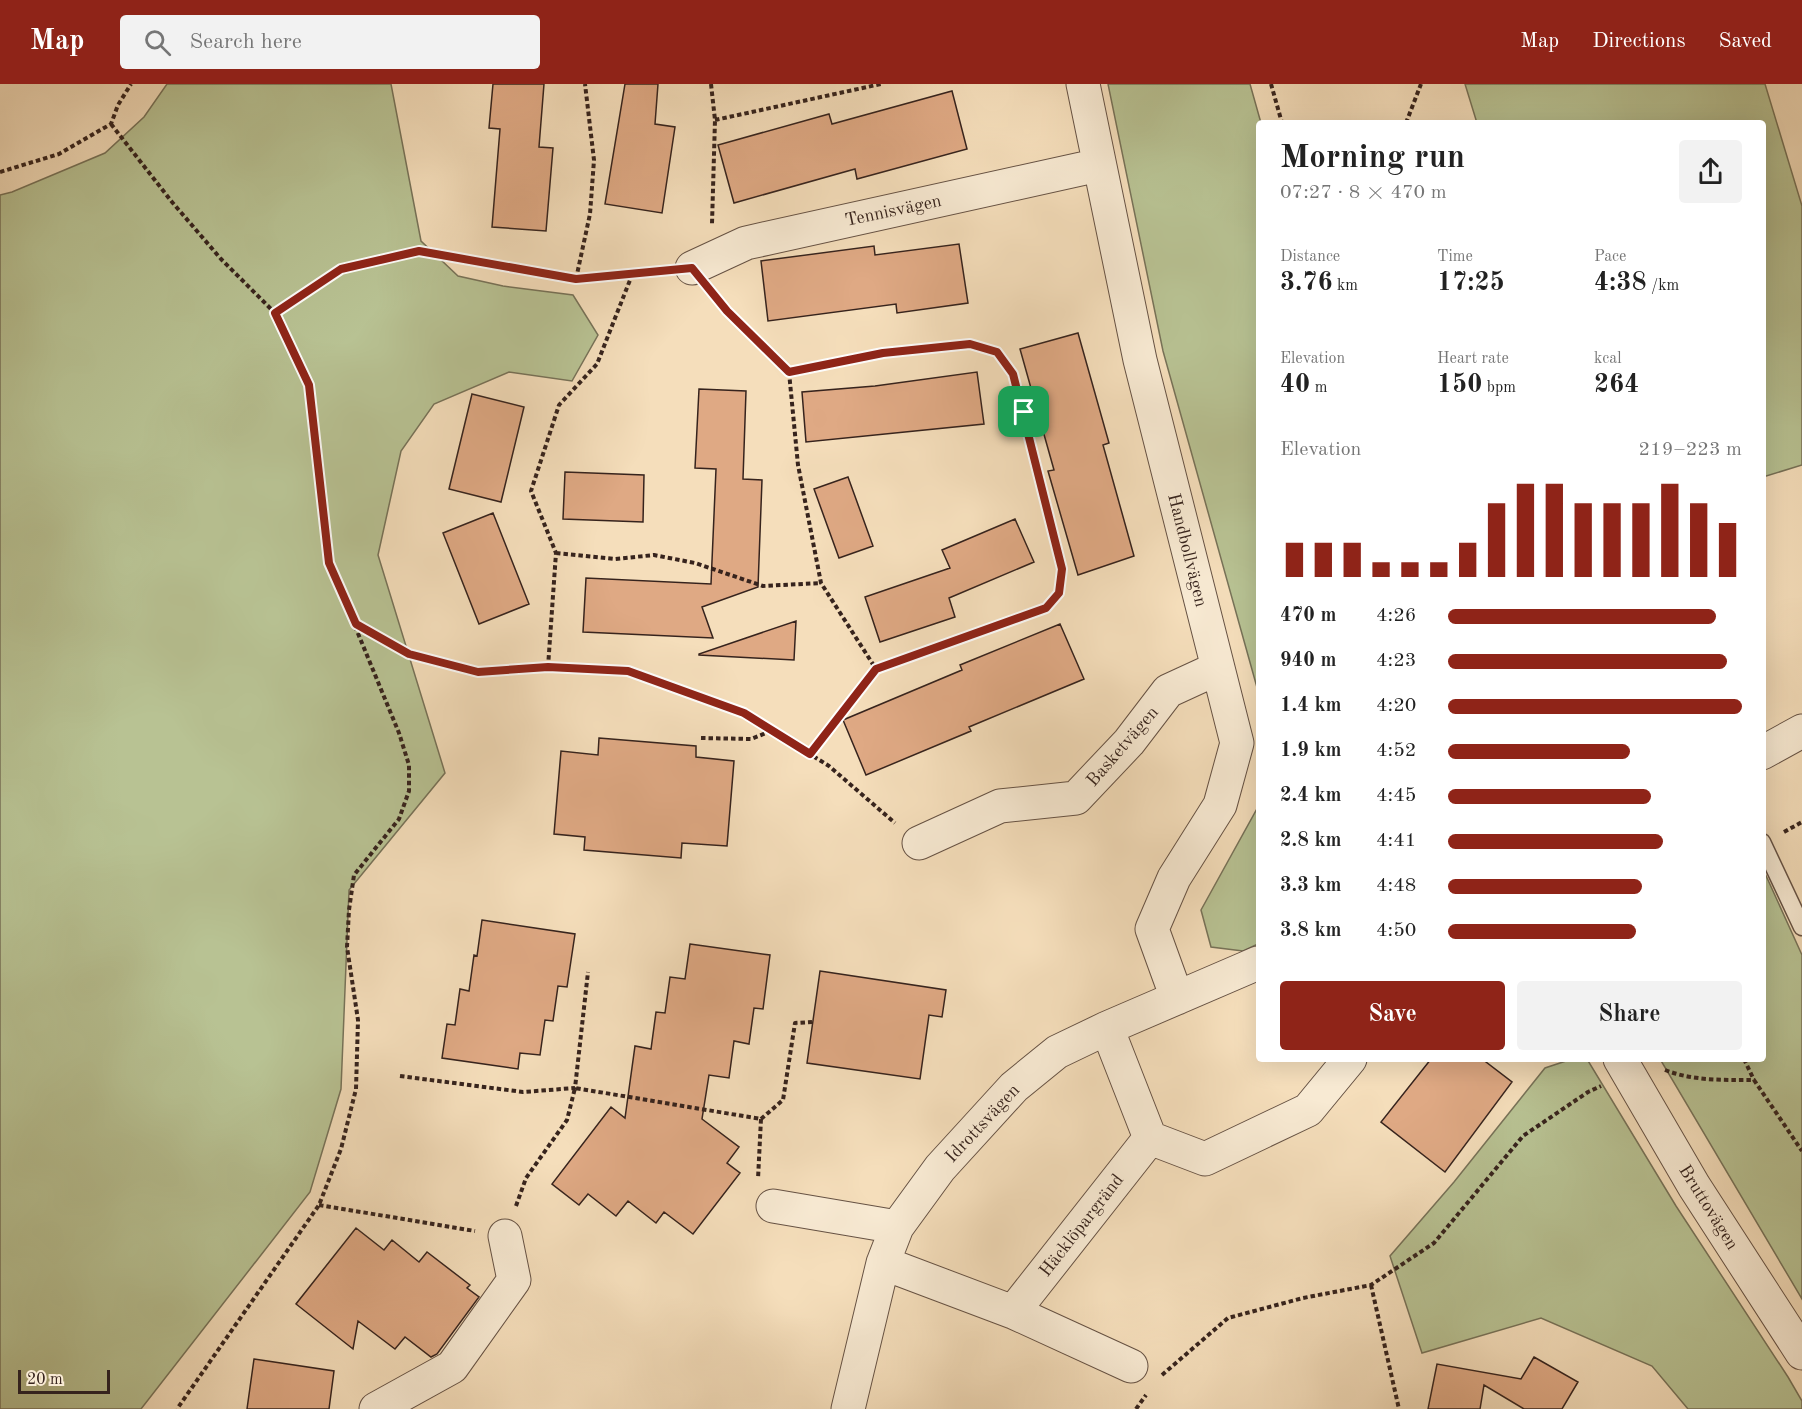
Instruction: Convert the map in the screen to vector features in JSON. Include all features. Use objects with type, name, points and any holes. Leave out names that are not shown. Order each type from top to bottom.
[{"type":"street","name":"Handbollvägen","points":[[1083,84],[1140,360],[1237,743],[1220,805],[1173,878],[1152,929],[1177,998]]},
{"type":"street","name":"Tennisvägen","points":[[692,268],[746,243],[1099,165]]},
{"type":"street","name":"Basketvägen","points":[[919,843],[1000,806],[1076,798],[1129,742],[1168,691],[1218,668]]},
{"type":"street","points":[[1766,751],[1802,731]]},
{"type":"street","name":"Idrottsvägen","points":[[848,1409],[883,1263],[897,1227],[940,1168],[1014,1087],[1057,1052],[1256,964]]},
{"type":"street","points":[[1107,1028],[1150,1138],[1204,1159],[1308,1110],[1348,1062]]},
{"type":"street","name":"Bruttovägen","points":[[1630,1064],[1694,1186],[1802,1353]]},
{"type":"street","name":"Häcklöpargränd","points":[[1013,1312],[1150,1138]]},
{"type":"street","points":[[773,1206],[897,1227]]},
{"type":"street","points":[[376,1409],[452,1367],[514,1280],[505,1236]]},
{"type":"street","points":[[883,1263],[1013,1312],[1146,1379]]},
{"type":"lane","points":[[1766,850],[1802,927]]},
{"type":"path","points":[[0,172],[59,154],[111,124],[118,105],[131,84]]},
{"type":"path","points":[[576,279],[587,225],[594,160],[585,84]]},
{"type":"path","points":[[692,268],[712,222],[715,120],[711,84]]},
{"type":"path","points":[[715,120],[881,84]]},
{"type":"path","points":[[1271,84],[1281,120]]},
{"type":"path","points":[[1407,120],[1420,84]]},
{"type":"path","points":[[111,124],[207,243],[275,313],[309,385],[329,563],[356,624],[399,733],[409,765],[410,792],[399,819],[354,875],[347,947],[358,1020],[356,1089],[341,1149],[319,1205],[177,1409]]},
{"type":"path","points":[[275,313],[341,269],[419,251],[576,279],[692,268]]},
{"type":"path","points":[[692,268],[727,311],[789,372],[798,465],[821,583],[876,669]]},
{"type":"path","points":[[548,667],[556,553],[531,491],[559,405],[597,364],[632,275]]},
{"type":"path","points":[[789,372],[883,353],[970,344],[997,352],[1013,374],[1016,384],[1062,569],[1059,593],[1046,608],[876,669],[810,754]]},
{"type":"path","points":[[556,553],[615,559],[654,555],[695,563],[763,586],[821,583]]},
{"type":"path","points":[[356,624],[409,654],[478,672],[548,667],[628,671],[744,713],[829,766],[919,843]]},
{"type":"path","points":[[701,738],[751,739],[772,731]]},
{"type":"path","points":[[319,1205],[505,1236],[526,1178],[567,1120],[575,1088],[588,972]]},
{"type":"path","points":[[773,1206],[759,1193],[761,1119],[783,1100],[795,1023],[812,1022]]},
{"type":"path","points":[[1745,1062],[1754,1080],[1802,1151]]},
{"type":"path","points":[[1136,1409],[1146,1379],[1228,1318],[1303,1298],[1371,1285],[1434,1242],[1523,1136],[1630,1064],[1711,1080],[1754,1080]]},
{"type":"path","points":[[400,1076],[523,1092],[575,1088],[761,1119]]},
{"type":"path","points":[[1371,1285],[1399,1409]]},
{"type":"green space","points":[[167,84],[391,84],[421,241],[458,276],[503,286],[573,295],[598,335],[572,381],[509,372],[434,404],[401,451],[378,555],[445,773],[349,890],[341,1089],[310,1192],[141,1409],[0,1409],[0,195],[105,153],[144,117]]},
{"type":"green space","points":[[1108,84],[1250,84],[1260,120],[1256,120],[1256,684],[1163,351]]},
{"type":"green space","points":[[1465,84],[1765,84],[1802,206],[1802,465],[1766,476],[1766,120],[1476,120]]},
{"type":"green space","points":[[1256,811],[1256,945],[1243,951],[1211,947],[1201,910]]},
{"type":"green space","points":[[1766,876],[1802,955],[1802,1299],[1662,1062],[1766,1062]]},
{"type":"green space","points":[[1563,1062],[1589,1062],[1676,1206],[1788,1377],[1802,1401],[1802,1409],[1688,1409],[1652,1366],[1541,1318],[1422,1353],[1390,1256],[1454,1182],[1545,1068]]},
{"type":"building","points":[[493,84],[544,84],[539,147],[553,148],[546,231],[492,227],[500,129],[489,128]]},
{"type":"building","points":[[625,84],[658,84],[655,124],[675,127],[662,213],[605,204]]},
{"type":"building","points":[[952,91],[967,149],[857,179],[855,169],[734,203],[718,145],[829,114],[832,124]]},
{"type":"building","points":[[959,244],[968,303],[897,313],[896,304],[768,321],[761,261],[874,246],[875,255]]},
{"type":"building","points":[[1078,333],[1109,443],[1103,445],[1134,556],[1078,575],[1048,471],[1054,470],[1020,349]]},
{"type":"building","points":[[977,372],[984,424],[806,442],[802,392],[875,386]]},
{"type":"building","points":[[699,389],[746,391],[743,479],[762,480],[758,587],[702,607],[713,638],[583,632],[586,578],[711,584],[716,469],[695,468]]},
{"type":"building","points":[[472,394],[524,407],[501,502],[449,489]]},
{"type":"building","points":[[565,472],[644,475],[643,522],[563,519]]},
{"type":"building","points":[[848,477],[873,546],[839,558],[814,489]]},
{"type":"building","points":[[493,513],[529,604],[479,624],[443,533]]},
{"type":"building","points":[[1015,519],[1034,562],[949,598],[955,617],[880,642],[865,597],[950,568],[942,550]]},
{"type":"building","points":[[796,621],[794,660],[699,655],[699,654]]},
{"type":"building","points":[[1060,624],[1084,679],[969,727],[971,731],[866,775],[843,720],[962,670],[960,665]]},
{"type":"building","points":[[599,738],[696,746],[696,757],[734,761],[727,846],[682,843],[681,858],[584,850],[585,837],[554,834],[561,751],[598,755]]},
{"type":"building","points":[[482,920],[575,934],[567,987],[558,986],[553,1021],[545,1020],[540,1055],[520,1053],[518,1069],[442,1058],[447,1024],[455,1025],[460,989],[469,991]]},
{"type":"building","points":[[690,944],[770,955],[763,1009],[754,1008],[749,1044],[734,1041],[729,1078],[709,1075],[702,1119],[739,1147],[727,1163],[740,1173],[693,1234],[664,1212],[656,1223],[628,1201],[616,1216],[588,1194],[579,1205],[552,1184],[611,1107],[625,1118],[635,1046],[651,1049],[656,1012],[665,1013],[670,977],[685,979]]},
{"type":"building","points":[[820,971],[946,990],[942,1017],[929,1015],[920,1079],[807,1063]]},
{"type":"building","points":[[1429,1062],[1486,1062],[1512,1082],[1445,1172],[1381,1122]]},
{"type":"building","points":[[356,1228],[384,1250],[392,1240],[419,1262],[427,1252],[470,1285],[467,1288],[479,1297],[437,1354],[431,1357],[405,1337],[395,1349],[358,1321],[353,1349],[296,1304]]},
{"type":"building","points":[[1534,1357],[1578,1382],[1562,1409],[1524,1409],[1484,1385],[1480,1409],[1428,1409],[1437,1364],[1521,1379]]},
{"type":"building","points":[[254,1359],[334,1371],[329,1409],[247,1409]]},
{"type":"route","points":[[419,251],[576,279],[692,268],[727,311],[789,372],[883,353],[970,344],[997,352],[1013,374],[1024,412],[1062,569],[1059,593],[1046,608],[876,669],[810,754],[744,713],[628,671],[548,667],[478,672],[409,654],[356,624],[329,563],[309,385],[275,313],[341,269],[419,251]]}]
